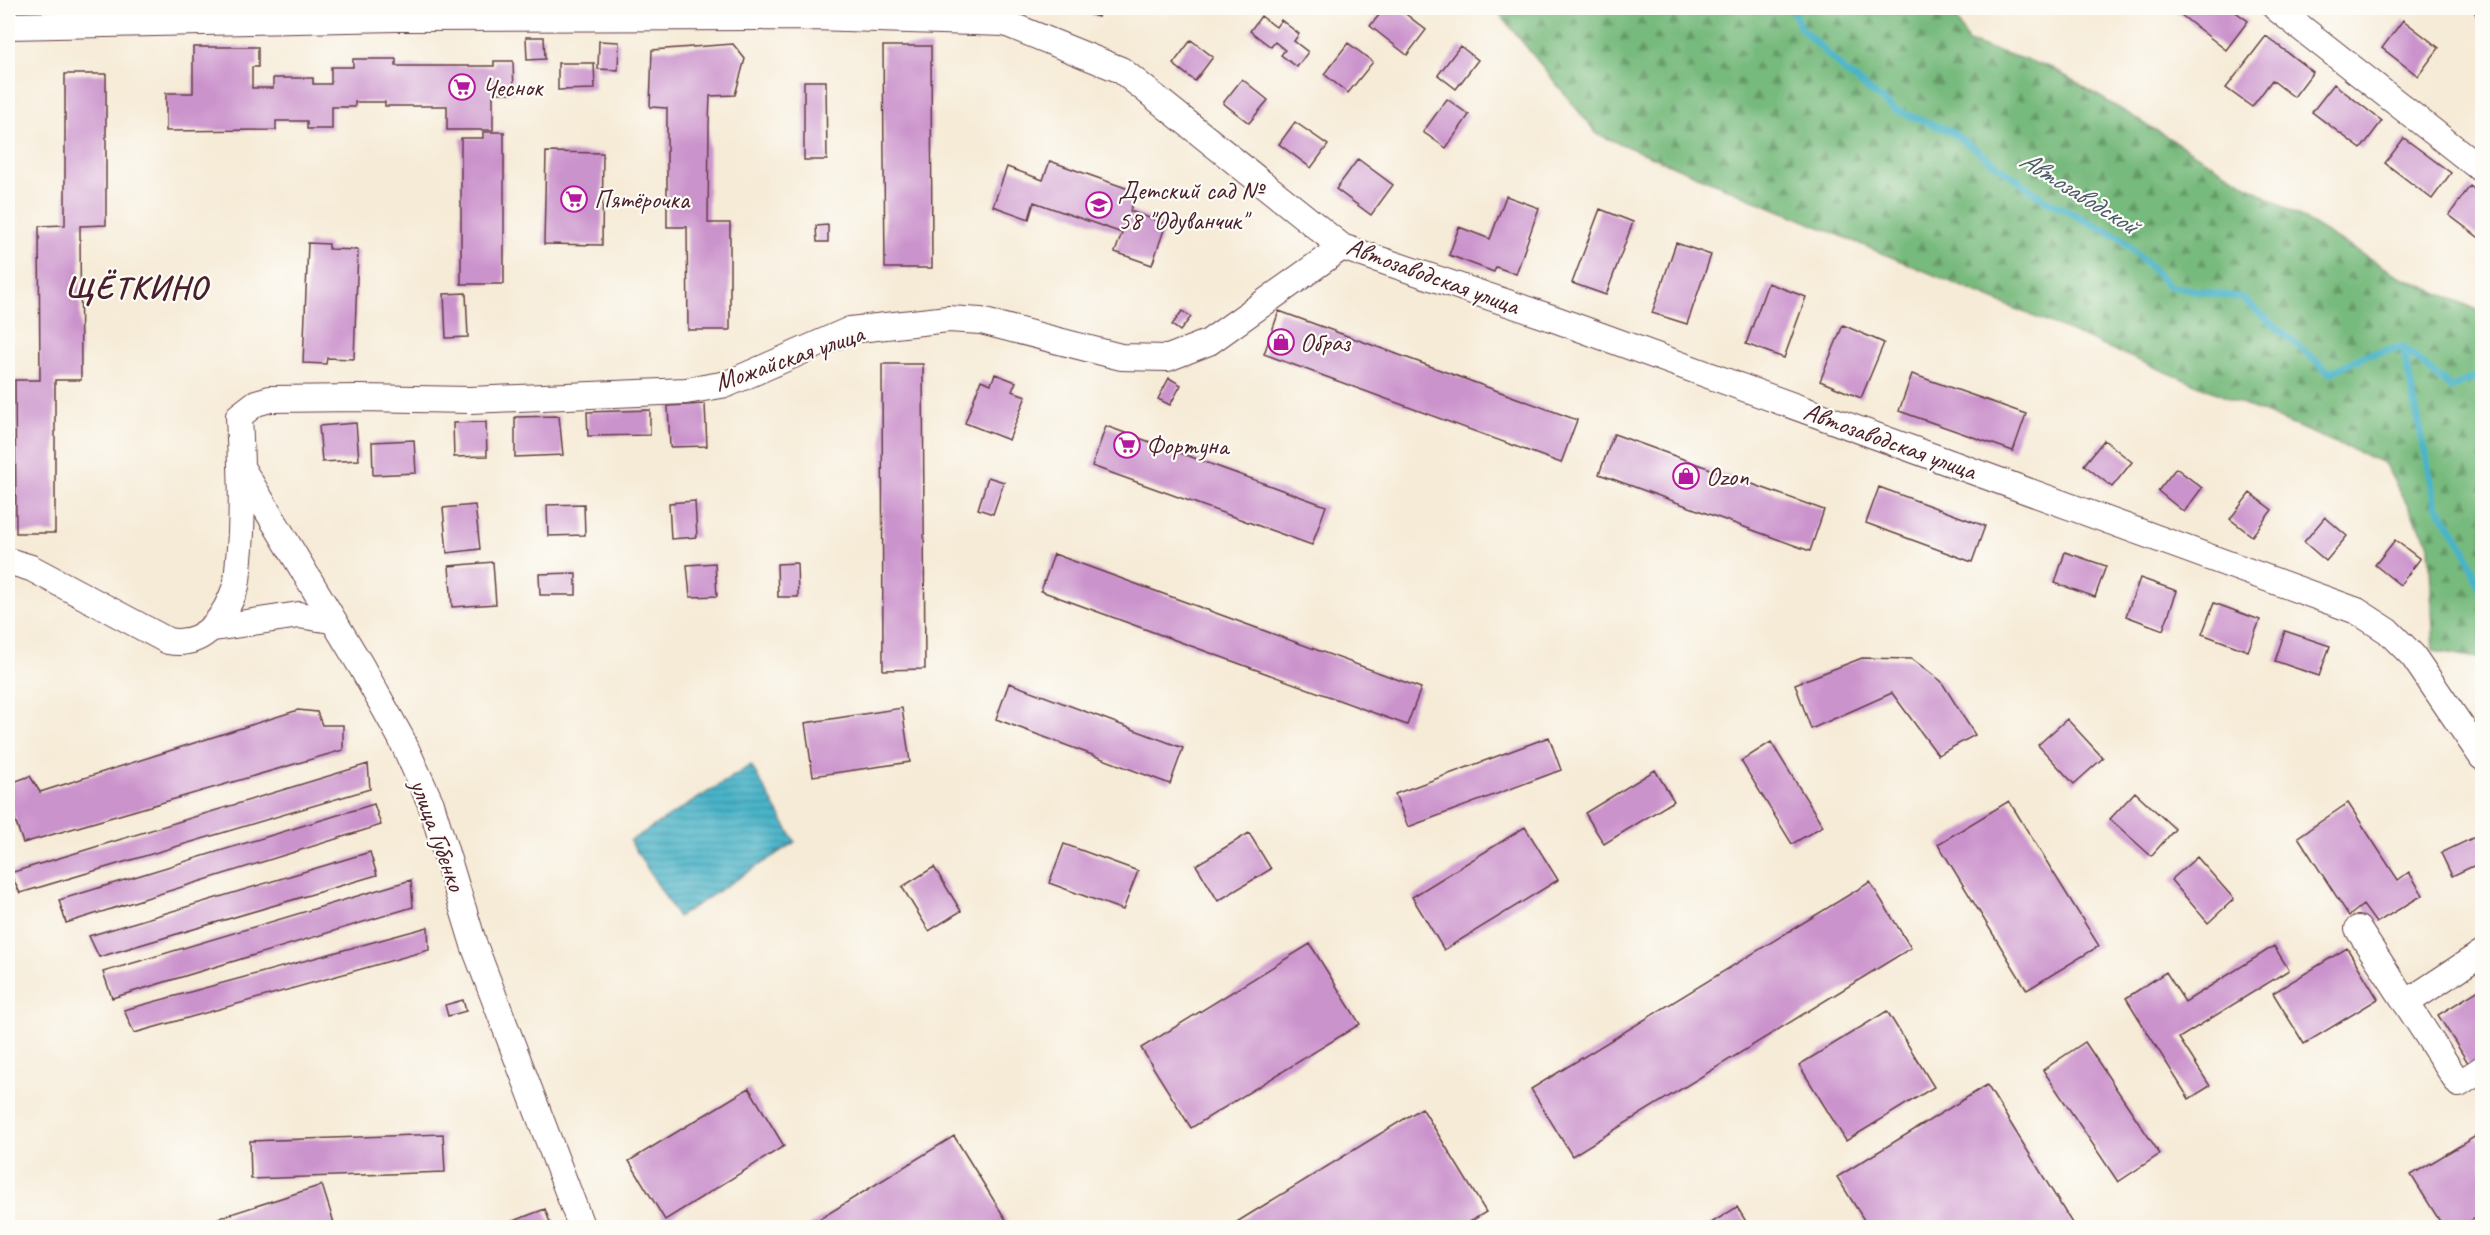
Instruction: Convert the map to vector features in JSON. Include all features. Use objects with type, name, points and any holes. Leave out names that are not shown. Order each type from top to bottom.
[{"type":"street","points":[[2276,8],[2482,170]]},
{"type":"street","name":"Автозаводская улица","points":[[8,26],[813,12],[992,14],[1005,22],[1121,70],[1342,247],[1549,317],[2356,611],[2388,631],[2413,656],[2476,732],[2482,757]]},
{"type":"street","name":"Можайская улица","points":[[241,467],[239,416],[256,403],[270,399],[470,400],[686,391],[727,384],[850,330],[948,319],[981,321],[1121,357],[1168,358],[1209,342],[1342,247]]},
{"type":"street","points":[[213,628],[236,585],[242,530],[241,467]]},
{"type":"street","name":"улица Губенко","points":[[241,467],[331,620],[361,666],[400,738],[431,804],[474,945],[582,1227]]},
{"type":"street","points":[[8,561],[31,568],[168,642],[180,644],[213,628],[299,615],[331,620]]},
{"type":"street","points":[[2358,929],[2459,1084],[2482,1069]]},
{"type":"street","points":[[2406,1003],[2482,953]]},
{"type":"green space","points":[[1495,8],[1951,8],[1968,42],[2052,68],[2395,274],[2482,312],[2482,659],[2434,650],[2429,544],[2384,463],[1597,134]]},
{"type":"water","points":[[751,765],[795,842],[678,917],[630,841]]},
{"type":"building","points":[[1058,8],[1073,8],[1071,12]]},
{"type":"building","points":[[1073,8],[1101,8],[1098,17]]},
{"type":"building","points":[[1385,8],[1398,8],[1426,30],[1407,55],[1370,26]]},
{"type":"building","points":[[2179,8],[2230,8],[2248,21],[2226,50],[2176,11]]},
{"type":"building","points":[[2473,8],[2482,8],[2482,29]]},
{"type":"building","points":[[1261,16],[1276,27],[1281,20],[1299,34],[1294,41],[1308,52],[1297,67],[1281,55],[1285,50],[1275,42],[1271,47],[1250,31]]},
{"type":"building","points":[[2403,20],[2439,48],[2418,76],[2382,48]]},
{"type":"building","points":[[2266,36],[2313,72],[2294,97],[2272,80],[2252,107],[2226,88]]},
{"type":"building","points":[[526,37],[544,37],[545,59],[527,60]]},
{"type":"building","points":[[1191,40],[1213,57],[1195,81],[1173,64]]},
{"type":"building","points":[[599,41],[619,42],[618,70],[598,69]]},
{"type":"building","points":[[1348,43],[1373,62],[1348,93],[1324,74]]},
{"type":"building","points":[[733,44],[745,59],[735,95],[710,96],[709,123],[708,223],[730,223],[730,330],[688,330],[687,227],[667,227],[667,108],[650,107],[652,50]]},
{"type":"building","points":[[883,46],[931,46],[932,268],[885,268]]},
{"type":"building","points":[[1460,46],[1478,60],[1456,89],[1438,75]]},
{"type":"building","points":[[193,47],[258,47],[258,67],[252,67],[252,88],[273,88],[273,78],[313,78],[313,84],[331,84],[331,67],[353,67],[353,59],[396,59],[396,66],[494,66],[494,61],[513,61],[514,93],[493,93],[493,130],[447,130],[447,106],[385,106],[385,102],[355,102],[355,107],[332,107],[332,129],[307,129],[307,121],[276,121],[276,130],[166,131],[166,93],[193,93]]},
{"type":"building","points":[[558,63],[594,63],[595,89],[558,90]]},
{"type":"building","points":[[65,74],[106,74],[106,225],[80,226],[81,380],[55,380],[55,533],[16,533],[15,380],[40,380],[39,226],[65,225]]},
{"type":"building","points":[[1242,79],[1268,100],[1249,123],[1223,103]]},
{"type":"building","points":[[804,81],[826,81],[827,160],[804,160]]},
{"type":"building","points":[[2334,84],[2382,121],[2361,149],[2312,112]]},
{"type":"building","points":[[1447,99],[1469,115],[1446,148],[1423,132]]},
{"type":"building","points":[[1295,122],[1328,145],[1311,168],[1279,144]]},
{"type":"building","points":[[483,132],[504,132],[504,284],[461,284],[461,138],[483,138]]},
{"type":"building","points":[[2404,138],[2451,173],[2432,199],[2385,163]]},
{"type":"building","name":"Пятёрочка","points":[[546,152],[603,153],[602,245],[544,244]]},
{"type":"building","points":[[1358,159],[1393,185],[1371,215],[1336,189]]},
{"type":"building","points":[[1050,161],[1137,192],[1130,211],[1166,224],[1152,265],[1115,252],[1122,233],[1034,202],[1029,219],[993,206],[1007,167],[1043,180]]},
{"type":"building","points":[[2470,186],[2482,195],[2482,240],[2449,215]]},
{"type":"building","points":[[1506,196],[1539,208],[1516,274],[1496,267],[1494,272],[1449,255],[1459,227],[1490,239]]},
{"type":"building","points":[[1600,209],[1633,222],[1606,295],[1572,283]]},
{"type":"building","points":[[828,225],[828,242],[817,242],[816,226]]},
{"type":"building","points":[[308,243],[329,244],[329,249],[358,250],[354,359],[327,358],[326,364],[303,363]]},
{"type":"building","points":[[1676,243],[1711,255],[1687,324],[1652,313]]},
{"type":"building","points":[[1768,283],[1806,297],[1784,358],[1746,344]]},
{"type":"building","points":[[466,293],[468,337],[446,338],[444,294]]},
{"type":"building","points":[[1182,311],[1191,317],[1180,331],[1172,325]]},
{"type":"building","points":[[1279,311],[1577,420],[1561,463],[1264,354]]},
{"type":"building","points":[[1843,325],[1884,343],[1861,398],[1820,381]]},
{"type":"building","points":[[882,364],[923,364],[925,669],[883,670]]},
{"type":"building","points":[[995,374],[1016,382],[1012,391],[1026,396],[1009,440],[965,423],[981,380],[991,384]]},
{"type":"building","points":[[1912,374],[2026,414],[2013,451],[1899,411]]},
{"type":"building","points":[[1169,378],[1181,385],[1170,405],[1158,399]]},
{"type":"building","points":[[705,404],[707,446],[670,447],[668,406]]},
{"type":"building","points":[[650,410],[650,435],[588,436],[587,412]]},
{"type":"building","points":[[559,416],[563,455],[515,457],[515,417]]},
{"type":"building","points":[[486,422],[487,456],[454,457],[453,423]]},
{"type":"building","points":[[356,423],[359,460],[322,462],[319,426]]},
{"type":"building","points":[[1106,426],[1326,506],[1312,545],[1092,466]]},
{"type":"building","points":[[1614,434],[1824,510],[1810,551],[1599,474]]},
{"type":"building","points":[[414,440],[416,473],[373,475],[372,442]]},
{"type":"building","points":[[2104,440],[2132,462],[2112,487],[2084,465]]},
{"type":"building","points":[[2176,468],[2202,488],[2184,512],[2158,491]]},
{"type":"building","points":[[988,477],[1004,482],[993,514],[978,509]]},
{"type":"building","points":[[1879,487],[1985,526],[1972,562],[1866,523]]},
{"type":"building","points":[[2250,493],[2272,510],[2252,536],[2230,519]]},
{"type":"building","points":[[695,501],[697,537],[671,539],[669,503]]},
{"type":"building","points":[[584,504],[585,535],[548,536],[547,505]]},
{"type":"building","points":[[475,505],[480,549],[447,553],[443,508]]},
{"type":"building","points":[[2325,517],[2347,536],[2326,561],[2304,542]]},
{"type":"building","points":[[2395,540],[2420,559],[2400,585],[2375,565]]},
{"type":"building","points":[[2065,552],[2106,566],[2095,597],[2055,583]]},
{"type":"building","points":[[1054,554],[1421,688],[1407,725],[1041,591]]},
{"type":"building","points":[[493,562],[496,604],[452,607],[449,566]]},
{"type":"building","points":[[715,563],[717,596],[690,597],[687,565]]},
{"type":"building","points":[[797,563],[798,597],[778,597],[777,564]]},
{"type":"building","points":[[576,573],[576,595],[540,595],[539,574]]},
{"type":"building","points":[[2140,578],[2177,591],[2163,630],[2126,616]]},
{"type":"building","points":[[2214,603],[2260,620],[2248,651],[2202,634]]},
{"type":"building","points":[[2285,631],[2330,646],[2319,676],[2275,661]]},
{"type":"building","points":[[1862,658],[1912,659],[1941,681],[1975,735],[1938,755],[1892,693],[1811,729],[1795,684]]},
{"type":"building","points":[[1009,683],[1183,748],[1170,784],[996,719]]},
{"type":"building","points":[[902,708],[910,762],[813,776],[805,723]]},
{"type":"building","points":[[298,710],[317,712],[322,725],[343,725],[343,750],[23,843],[8,800],[8,784],[30,776],[40,792]]},
{"type":"building","points":[[2067,719],[2103,758],[2074,784],[2038,745]]},
{"type":"building","points":[[1549,737],[1561,770],[1408,827],[1395,794]]},
{"type":"building","points":[[1771,742],[1823,826],[1792,844],[1741,761]]},
{"type":"building","points":[[368,764],[370,789],[20,893],[10,873]]},
{"type":"building","points":[[1655,770],[1674,801],[1604,844],[1585,813]]},
{"type":"building","points":[[2135,792],[2175,829],[2151,856],[2110,819]]},
{"type":"building","points":[[2009,801],[2099,946],[2027,990],[1938,844]]},
{"type":"building","points":[[2348,803],[2398,880],[2409,872],[2423,895],[2376,923],[2363,905],[2349,916],[2298,837]]},
{"type":"building","points":[[374,804],[381,825],[66,923],[59,900]]},
{"type":"building","points":[[1525,827],[1558,880],[1444,950],[1412,897]]},
{"type":"building","points":[[1249,833],[1271,869],[1218,901],[1196,865]]},
{"type":"building","points":[[2479,835],[2482,843],[2482,862],[2452,876],[2441,853]]},
{"type":"building","points":[[1064,844],[1138,871],[1123,910],[1049,883]]},
{"type":"building","points":[[370,852],[377,875],[99,957],[89,936]]},
{"type":"building","points":[[2197,857],[2234,899],[2208,923],[2171,880]]},
{"type":"building","points":[[934,867],[961,911],[929,931],[902,887]]},
{"type":"building","points":[[411,880],[413,907],[112,998],[103,972]]},
{"type":"building","points":[[1870,882],[1911,948],[1572,1156],[1531,1089]]},
{"type":"building","points":[[428,927],[429,950],[134,1033],[124,1010]]},
{"type":"building","points":[[1310,944],[1360,1024],[1191,1128],[1141,1048]]},
{"type":"building","points":[[2274,946],[2289,970],[2179,1038],[2210,1086],[2189,1099],[2126,998],[2166,972],[2185,1002]]},
{"type":"building","points":[[2347,948],[2378,999],[2304,1044],[2273,993]]},
{"type":"building","points":[[2482,988],[2482,1058],[2470,1066],[2438,1015]]},
{"type":"building","points":[[463,1000],[466,1011],[448,1016],[445,1005]]},
{"type":"building","points":[[1887,1011],[1934,1087],[1846,1141],[1799,1065]]},
{"type":"building","points":[[2085,1042],[2160,1154],[2118,1182],[2043,1070]]},
{"type":"building","points":[[1987,1085],[2075,1228],[1869,1228],[1837,1177]]},
{"type":"building","points":[[749,1088],[784,1146],[665,1220],[629,1161]]},
{"type":"building","points":[[1422,1108],[1486,1212],[1460,1228],[1227,1228]]},
{"type":"building","points":[[443,1134],[445,1172],[251,1179],[250,1141]]},
{"type":"building","points":[[954,1136],[1011,1228],[805,1228]]},
{"type":"building","points":[[2476,1136],[2482,1146],[2482,1214],[2460,1228],[2444,1228],[2411,1175]]},
{"type":"building","points":[[322,1185],[335,1226],[211,1228],[209,1221]]},
{"type":"building","points":[[1737,1207],[1750,1228],[1703,1228]]},
{"type":"building","points":[[545,1209],[552,1228],[500,1228],[500,1226]]},
{"type":"waterway","name":"Автозаводской","points":[[1793,8],[1800,27],[1847,73],[1895,110],[1950,131],[2045,200],[2121,238],[2169,286],[2242,298],[2330,373],[2366,355],[2403,347],[2451,388],[2482,374]]},
{"type":"waterway","points":[[2403,347],[2436,504],[2464,547],[2482,594]]},
{"type":"place","name":"Чеснок","points":[[462,87]]},
{"type":"place","name":"Пятёрочка","points":[[574,199]]},
{"type":"place","name":"Детский сад № 58 \"Одуванчик\"","points":[[1099,205]]},
{"type":"place","name":"Образ","points":[[1281,342]]},
{"type":"place","name":"Фортуна","points":[[1127,445]]},
{"type":"place","name":"Ozon","points":[[1686,476]]},
{"type":"district","name":"ЩЁТКИНО","points":[[137,287]]}]
